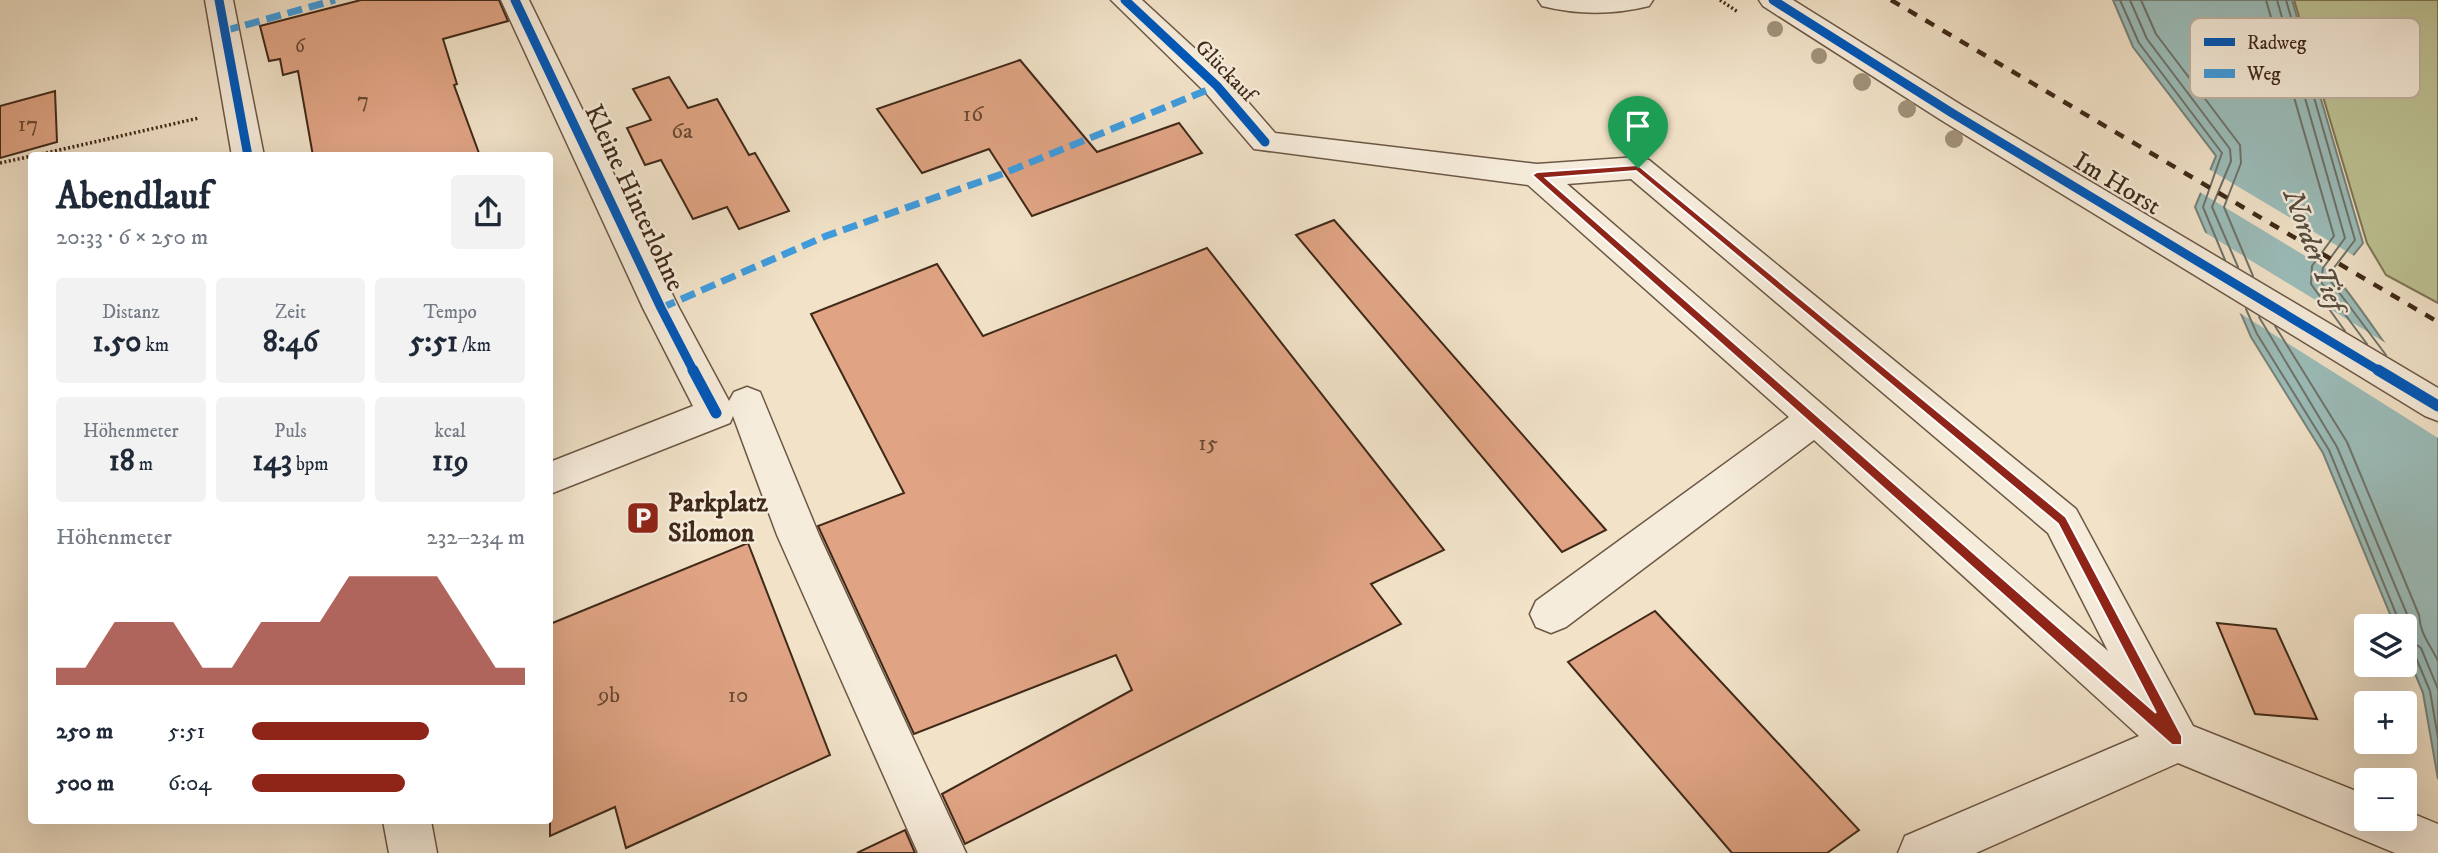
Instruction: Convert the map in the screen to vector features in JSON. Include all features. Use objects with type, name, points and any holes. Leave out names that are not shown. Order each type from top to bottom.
[{"type":"street","points":[[219,0],[247,152]]},
{"type":"street","name":"Kleine Hinterlohne","points":[[515,0],[661,308],[731,407],[798,535],[942,853]]},
{"type":"street","name":"Glückauf","points":[[1125,0],[1217,86],[1265,142],[1537,175]]},
{"type":"street","points":[[1552,0],[1618,5],[1639,0]]},
{"type":"street","name":"Im Horst","points":[[1773,0],[1952,113],[2438,406]]},
{"type":"street","points":[[1537,175],[1638,168],[2062,521],[2177,741]]},
{"type":"street","points":[[1537,175],[1815,418],[2177,741],[2354,813]]},
{"type":"street","points":[[553,477],[731,407]]},
{"type":"street","points":[[1550,614],[1815,418]]},
{"type":"street","points":[[1923,853],[2177,741]]},
{"type":"street","points":[[408,824],[413,853]]},
{"type":"street","points":[[2399,831],[2436,846]]},
{"type":"path","points":[[50,152],[238,109]]},
{"type":"path","points":[[0,163],[28,157]]},
{"type":"green space","points":[[2294,0],[2438,0],[2438,303],[2386,275],[2367,243],[2323,98],[2420,98],[2420,18],[2299,18]]},
{"type":"water","name":"Norder Tief","points":[[2113,0],[2292,0],[2297,18],[2190,18],[2190,98],[2321,98],[2363,243],[2336,277],[2411,380],[2438,412],[2438,779],[2423,693],[2416,677],[2417,614],[2390,614],[2323,453],[2251,337],[2195,207],[2216,156],[2133,47]]},
{"type":"pier","points":[[2207,168],[2356,257],[2340,277],[2198,191]]},
{"type":"pier","points":[[2201,230],[2394,348],[2438,407],[2438,438],[2235,310]]},
{"type":"building","points":[[361,0],[499,0],[508,21],[443,39],[457,84],[454,85],[479,152],[312,152],[298,71],[283,75],[280,59],[269,61],[260,26]]},
{"type":"building","points":[[1020,60],[1097,152],[1179,123],[1202,153],[1032,216],[989,149],[922,173],[877,109]]},
{"type":"building","points":[[669,77],[688,108],[717,99],[749,155],[755,153],[789,211],[739,229],[727,207],[693,219],[661,160],[645,165],[627,128],[651,120],[633,89]]},
{"type":"building","points":[[55,91],[57,142],[0,158],[0,106]]},
{"type":"building","points":[[1334,220],[1606,530],[1562,552],[1296,235]]},
{"type":"building","points":[[1207,248],[1444,550],[1371,584],[1401,624],[965,844],[942,794],[1132,690],[1116,655],[914,734],[818,526],[904,493],[811,314],[937,264],[983,336]]},
{"type":"building","points":[[748,543],[830,755],[626,848],[615,807],[550,836],[550,824],[553,824],[553,623]]},
{"type":"building","points":[[1655,611],[1859,830],[1827,853],[1732,853],[1568,662]]},
{"type":"building","points":[[2217,623],[2276,629],[2317,719],[2255,714]]},
{"type":"building","points":[[905,830],[915,853],[857,853]]},
{"type":"railway","points":[[1891,0],[2438,322]]},
{"type":"marked path","points":[[224,31],[335,0]]},
{"type":"marked path","points":[[661,308],[826,236],[1002,174],[1217,86]]},
{"type":"cycle path","points":[[219,0],[247,152]]},
{"type":"cycle path","points":[[515,0],[661,308],[716,413]]},
{"type":"cycle path","points":[[1125,0],[1217,86],[1265,142]]},
{"type":"cycle path","points":[[1773,0],[1952,113],[2438,406]]},
{"type":"place","name":"Parkplatz Silomon","points":[[643,518]]},
{"type":"route","points":[[1638,168],[2062,521],[2177,741],[1815,418],[1537,175],[1638,168]]}]
